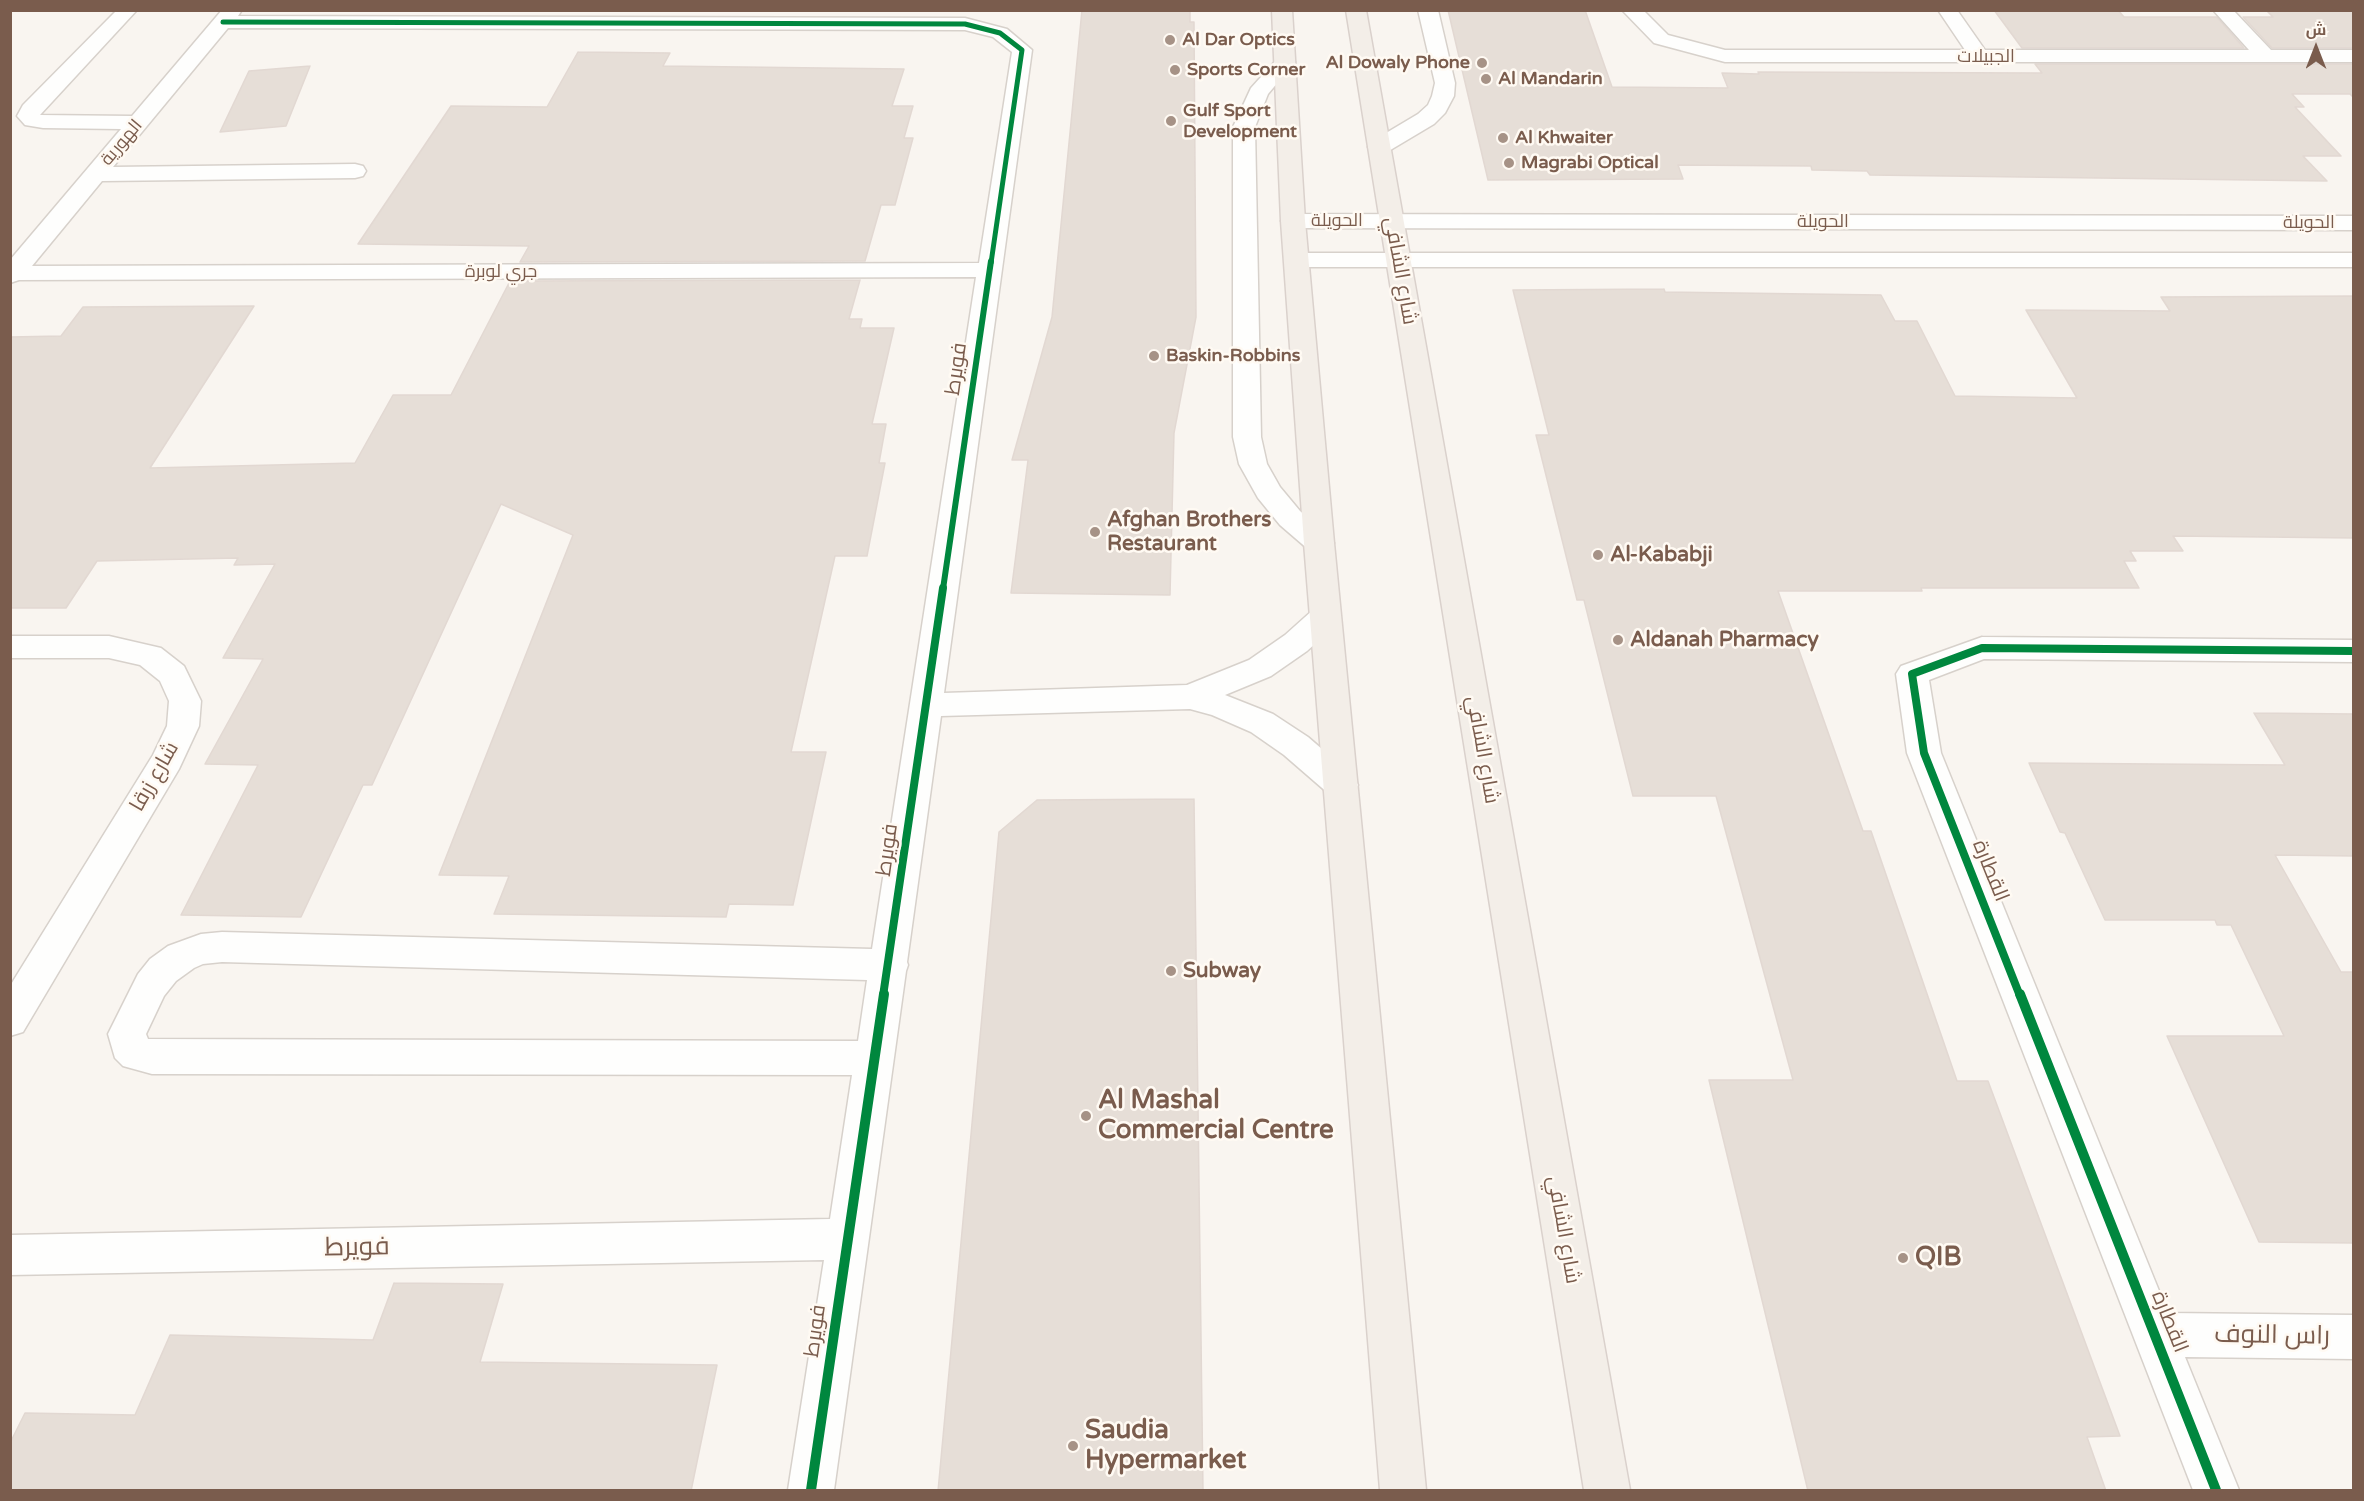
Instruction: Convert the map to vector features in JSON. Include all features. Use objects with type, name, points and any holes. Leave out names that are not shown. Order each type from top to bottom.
[{"type":"main road","points":[[1282,10],[1293,220],[1325,617],[1403,1491]]},
{"type":"main road","name":"شارع الشافي","points":[[1356,10],[1607,1491]]},
{"type":"street","points":[[128,10],[31,110],[28,116],[33,120],[43,122],[138,123]]},
{"type":"street","points":[[1379,147],[1426,119],[1437,108],[1443,96],[1445,83],[1428,10]]},
{"type":"street","name":"الجبيلات","points":[[1631,10],[1661,39],[1725,56],[2354,56]]},
{"type":"street","points":[[1947,10],[1980,57]]},
{"type":"street","points":[[2222,10],[2266,56]]},
{"type":"street","name":"الهورية","points":[[17,262],[96,174],[228,16]]},
{"type":"street","name":"فويرط","points":[[228,16],[965,24],[1000,33],[1022,50],[890,965],[811,1491]]},
{"type":"street","points":[[1285,62],[1258,92],[1244,127],[1242,146],[1247,437],[1253,464],[1268,492],[1290,518],[1319,543]]},
{"type":"street","points":[[96,174],[355,171]]},
{"type":"street","name":"الحويلة","points":[[1293,220],[2354,223]]},
{"type":"street","points":[[2282,223],[2314,260]]},
{"type":"street","name":"الحويلة","points":[[1297,260],[2354,260]]},
{"type":"street","name":"جري لوبرة","points":[[17,262],[990,270]]},
{"type":"street","points":[[1190,697],[1260,668],[1296,643],[1325,617]]},
{"type":"street","name":"شارع زرقا","points":[[10,647],[109,647],[150,656],[173,675],[185,701],[183,726],[167,760],[10,1020]]},
{"type":"street","name":"القطارة","points":[[2216,1491],[1924,753],[1912,675],[1982,648],[2354,651]]},
{"type":"street","points":[[926,705],[1190,697],[1222,706],[1262,723],[1296,746],[1341,785]]},
{"type":"street","points":[[875,1058],[152,1057],[137,1054],[129,1046],[127,1034],[151,986],[163,970],[201,949],[222,947],[890,965]]},
{"type":"street","name":"فويرط","points":[[10,1255],[848,1239]]},
{"type":"street","name":"راس النوف","points":[[2155,1335],[2354,1337]]},
{"type":"building","points":[[1082,10],[1190,10],[1190,22],[1194,22],[1196,317],[1174,433],[1170,595],[1011,593],[1028,460],[1012,460],[1052,317]]},
{"type":"building","points":[[1448,10],[1585,10],[1612,87],[1728,88],[1722,73],[2042,73],[2035,64],[2354,64],[2354,98],[2350,94],[2292,94],[2304,107],[2295,107],[2341,156],[2303,156],[2327,181],[1870,175],[1867,171],[1812,170],[1811,166],[1678,165],[1683,179],[1488,180]]},
{"type":"building","points":[[1994,10],[2118,10],[2124,17],[2217,17],[2244,48],[2022,48]]},
{"type":"building","points":[[2266,10],[2354,10],[2354,48],[2272,48],[2243,17],[2273,17]]},
{"type":"building","points":[[578,52],[670,53],[663,66],[904,69],[892,106],[913,106],[904,138],[913,138],[895,205],[881,205],[865,261],[520,262],[529,246],[358,244],[451,106],[547,107]]},
{"type":"building","points":[[310,66],[286,126],[220,132],[249,71]]},
{"type":"building","points":[[860,280],[849,319],[862,319],[860,328],[894,328],[872,424],[886,424],[879,463],[885,463],[867,556],[835,556],[791,752],[826,752],[793,905],[729,904],[726,917],[494,914],[509,876],[439,875],[573,535],[501,504],[372,785],[363,785],[301,917],[181,915],[258,765],[205,764],[263,659],[223,658],[275,564],[234,565],[238,558],[97,561],[66,608],[10,608],[10,337],[61,336],[83,307],[254,306],[150,468],[355,463],[393,395],[451,395],[510,281]]},
{"type":"building","points":[[1664,289],[1665,292],[1881,295],[1895,321],[1917,321],[1955,396],[2077,398],[2026,310],[2170,311],[2161,297],[2354,296],[2354,538],[2173,536],[2183,551],[2130,551],[2136,561],[2124,561],[2139,588],[1921,588],[1922,591],[1778,591],[1863,831],[1871,831],[1957,1081],[1988,1081],[2120,1436],[2087,1437],[2106,1491],[1808,1491],[1709,1080],[1793,1080],[1716,796],[1633,796],[1584,600],[1577,600],[1536,435],[1549,435],[1513,290]]},
{"type":"building","points":[[2254,713],[2354,714],[2354,856],[2275,855],[2341,972],[2354,972],[2354,1243],[2259,1242],[2167,1036],[2284,1036],[2231,925],[2217,925],[2215,920],[2105,920],[2065,833],[2060,832],[2029,763],[2285,765]]},
{"type":"building","name":"Al Mashal Commercial Centre","points":[[1194,799],[1203,1491],[938,1491],[999,832],[1037,800]]},
{"type":"building","points":[[394,1283],[503,1284],[480,1362],[717,1365],[691,1491],[10,1491],[10,1443],[25,1413],[135,1415],[170,1335],[373,1340]]},
{"type":"cycle path","points":[[223,22],[965,24],[1000,33],[1022,50],[811,1490]]},
{"type":"cycle path","points":[[2216,1490],[1924,753],[1912,674],[1982,648],[2354,651]]},
{"type":"place","name":"Al Dar Optics","points":[[1170,40]]},
{"type":"place","name":"Al Dowaly Phone","points":[[1482,63]]},
{"type":"place","name":"Sports Corner","points":[[1175,70]]},
{"type":"place","name":"Al Mandarin","points":[[1486,79]]},
{"type":"place","name":"Gulf Sport Development","points":[[1171,121]]},
{"type":"place","name":"Al Khwaiter","points":[[1503,138]]},
{"type":"place","name":"Magrabi Optical","points":[[1509,163]]},
{"type":"place","name":"Baskin-Robbins","points":[[1154,356]]},
{"type":"place","name":"Afghan Brothers Restaurant","points":[[1095,532]]},
{"type":"place","name":"Al-Kababji","points":[[1598,555]]},
{"type":"place","name":"Aldanah Pharmacy","points":[[1618,640]]},
{"type":"place","name":"Subway","points":[[1171,971]]},
{"type":"place","name":"Al Mashal Commercial Centre","points":[[1086,1116]]},
{"type":"place","name":"QIB","points":[[1903,1258]]},
{"type":"place","name":"Saudia Hypermarket","points":[[1073,1446]]}]
